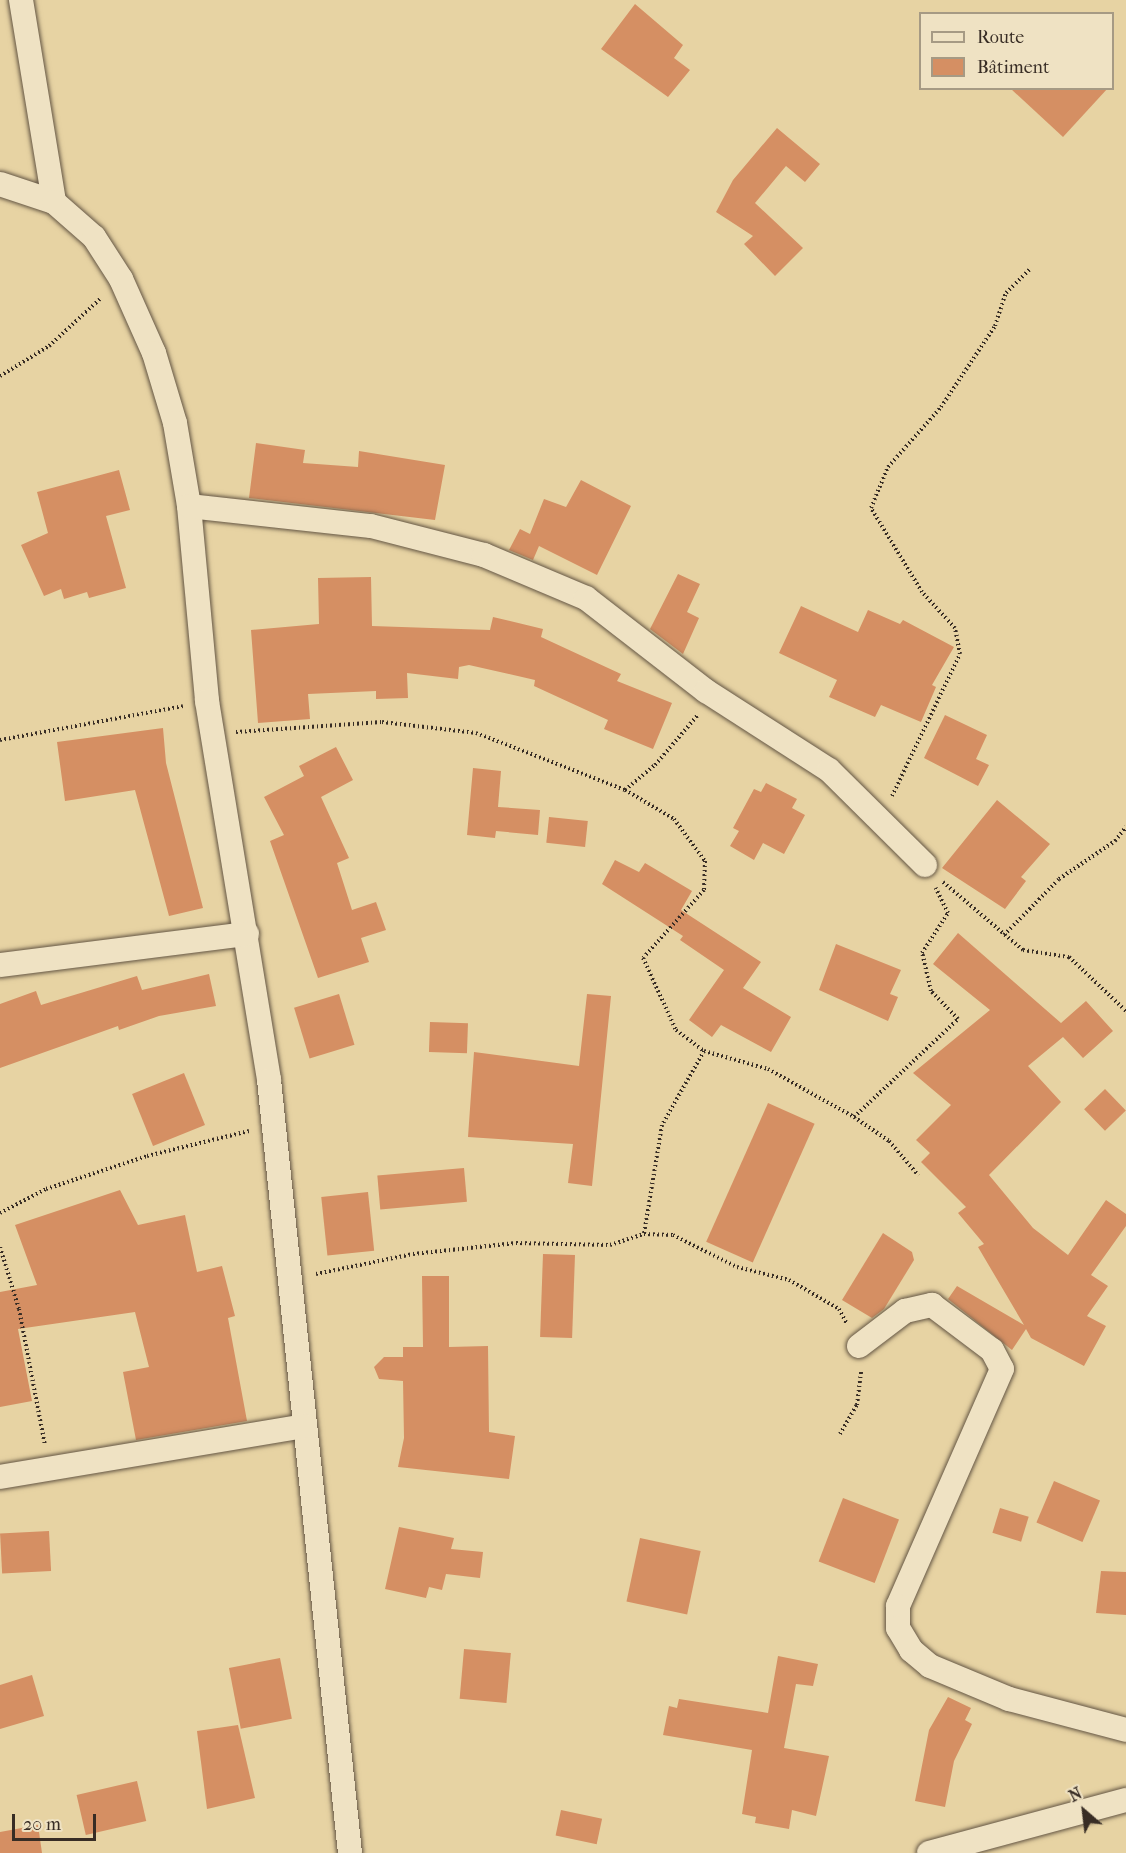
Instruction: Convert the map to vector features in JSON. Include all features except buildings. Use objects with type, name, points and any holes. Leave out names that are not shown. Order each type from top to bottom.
[{"type":"street","points":[[21,0],[54,202]]},
{"type":"street","points":[[0,184],[54,202],[94,237],[121,279],[154,353],[175,423],[189,506],[207,701],[215,734],[273,1126],[350,1853]]},
{"type":"street","points":[[189,506],[371,526],[484,555],[586,598],[706,691],[829,770],[880,817],[925,865]]},
{"type":"street","points":[[0,965],[246,934]]},
{"type":"street","points":[[859,1346],[906,1311],[932,1305],[992,1350],[1002,1369],[898,1606],[898,1628],[911,1650],[930,1666],[1009,1699],[1126,1730]]},
{"type":"street","points":[[0,1477],[305,1426]]},
{"type":"street","points":[[929,1853],[1126,1800]]},
{"type":"path","points":[[880,817],[960,654],[955,628],[922,592],[871,508],[888,467],[941,407],[994,326],[1006,292],[1031,268]]},
{"type":"path","points":[[0,376],[49,346],[121,279]]},
{"type":"path","points":[[624,790],[674,746],[696,718],[706,691]]},
{"type":"path","points":[[0,740],[207,701]]},
{"type":"path","points":[[215,734],[382,722],[431,724],[476,733],[624,790],[674,819],[705,861],[704,890],[643,958],[676,1030],[704,1051],[768,1070],[854,1117],[889,1141],[918,1175]]},
{"type":"path","points":[[1004,935],[1059,879],[1115,841],[1126,827]]},
{"type":"path","points":[[854,1117],[958,1019],[931,992],[922,953],[948,913],[925,865]]},
{"type":"path","points":[[925,865],[1023,950],[1069,957],[1126,1011]]},
{"type":"path","points":[[644,1234],[662,1125],[704,1051]]},
{"type":"path","points":[[0,1214],[46,1189],[147,1156],[273,1126]]},
{"type":"path","points":[[290,1279],[413,1254],[516,1242],[610,1245],[644,1234],[672,1235],[737,1267],[789,1280],[839,1309],[859,1346],[857,1405],[840,1434]]},
{"type":"path","points":[[0,1247],[19,1309],[49,1469]]}]
